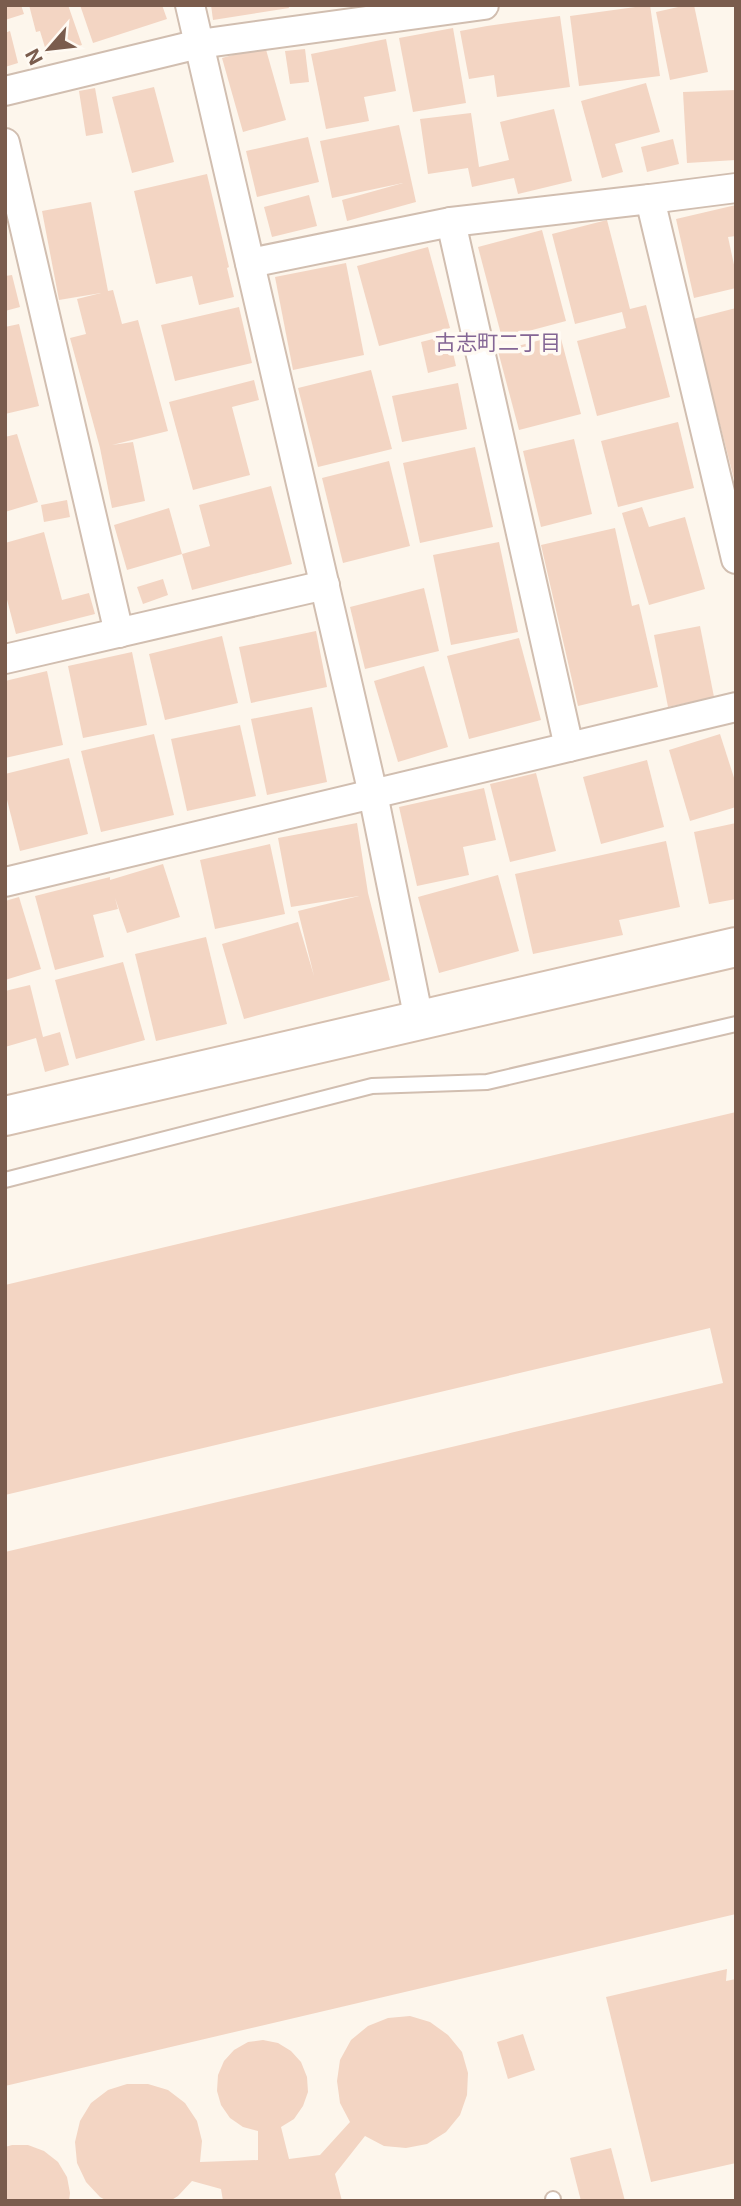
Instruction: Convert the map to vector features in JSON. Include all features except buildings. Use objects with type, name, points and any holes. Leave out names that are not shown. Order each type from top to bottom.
[{"type":"street","points":[[190,5],[373,794],[419,1020]]},
{"type":"street","points":[[5,91],[199,44],[484,5]]},
{"type":"street","points":[[5,143],[119,633]]},
{"type":"street","points":[[250,263],[452,222],[736,188]]},
{"type":"street","points":[[650,199],[736,559]]},
{"type":"street","points":[[452,222],[569,747]]},
{"type":"street","points":[[5,659],[325,585]]},
{"type":"street","points":[[5,882],[736,707]]},
{"type":"street","points":[[5,1116],[736,947]]},
{"type":"lane","points":[[5,1180],[372,1086],[487,1082],[736,1024]]},
{"type":"district","name":"古志町二丁目","points":[[498,343]]}]
